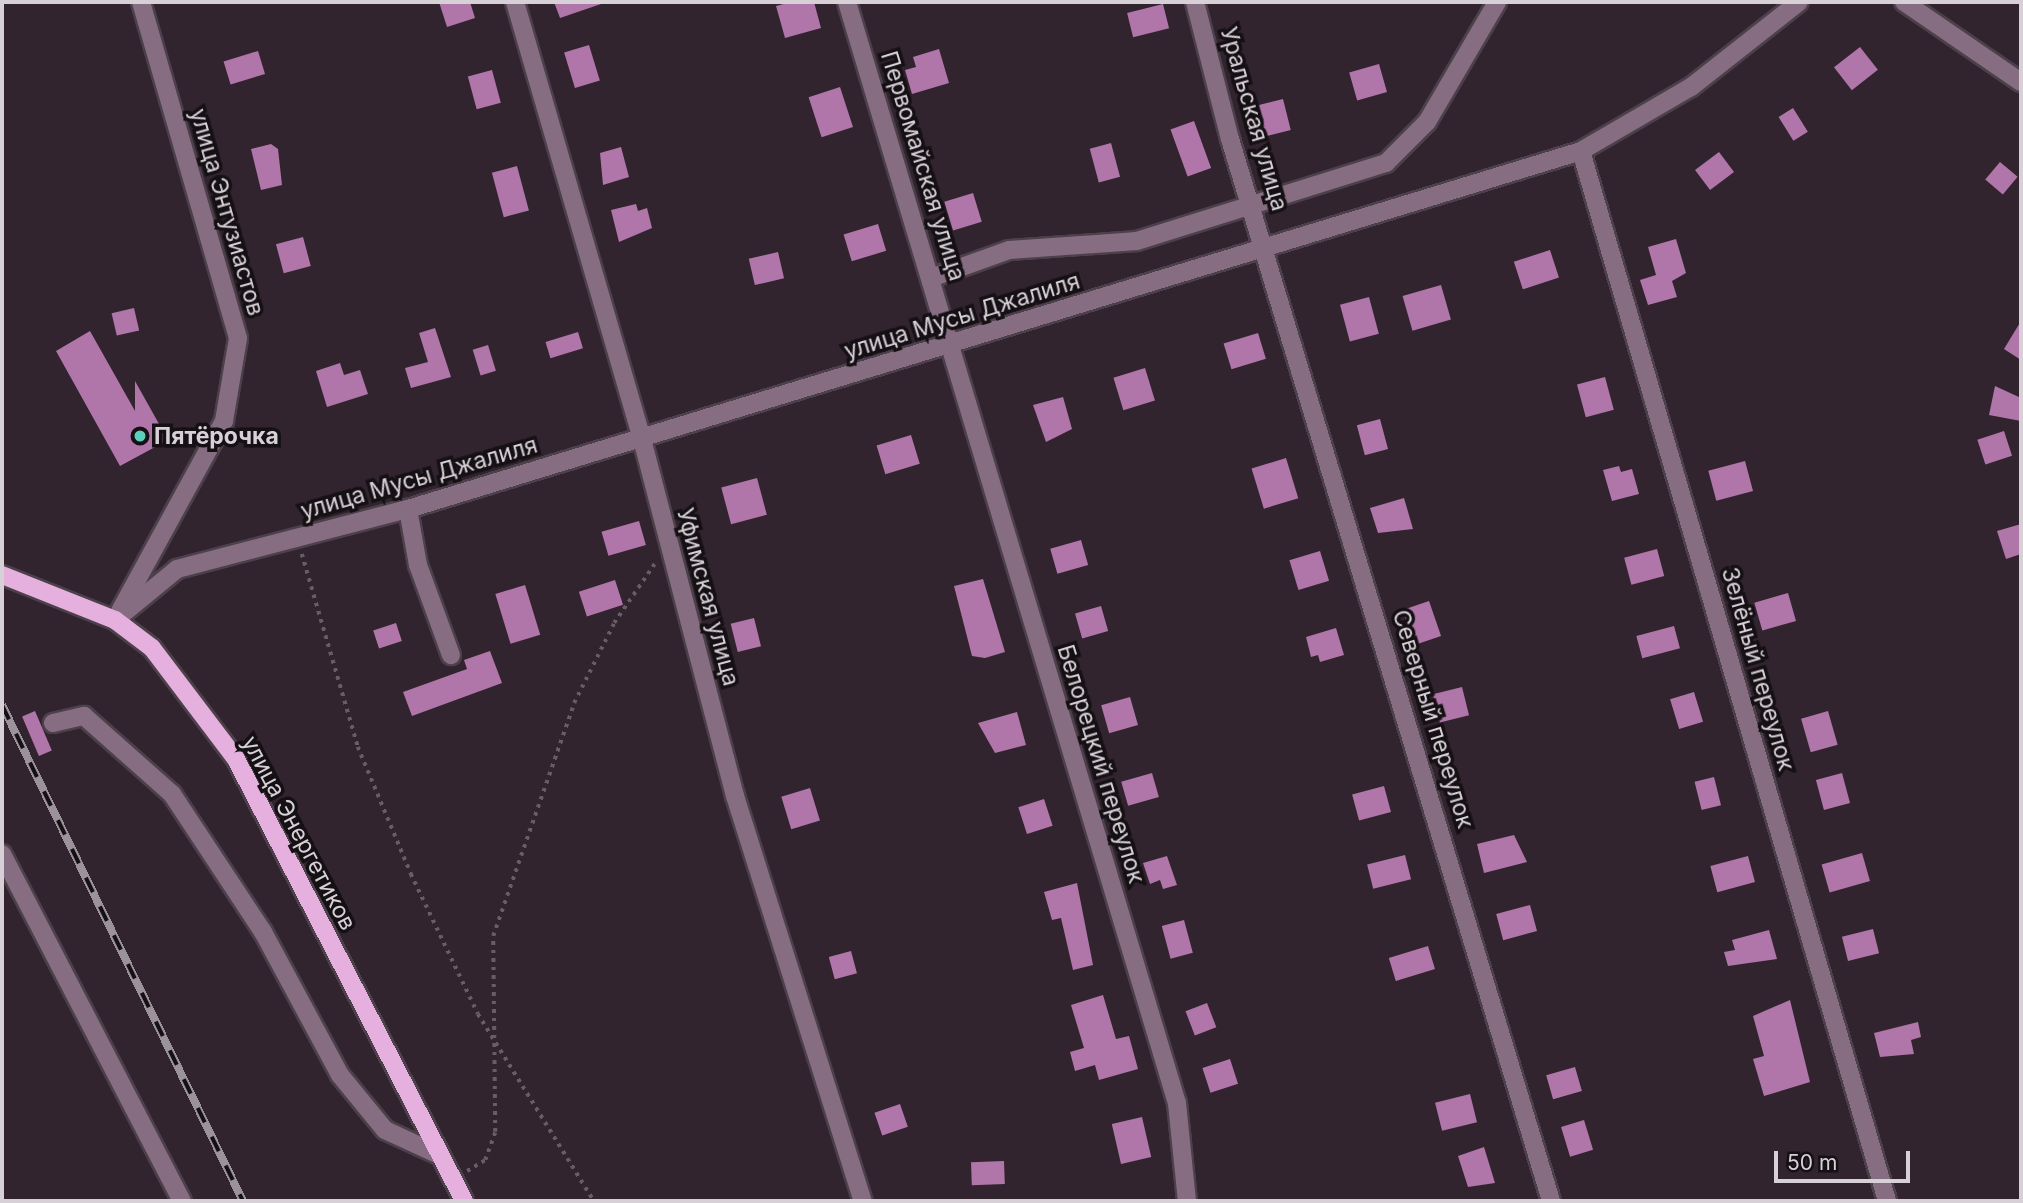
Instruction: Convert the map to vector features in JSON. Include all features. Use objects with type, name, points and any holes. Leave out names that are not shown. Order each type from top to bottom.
[{"type":"main road","name":"улица Энергетиков","points":[[2,575],[115,620],[152,648],[236,759],[464,1201]]},
{"type":"street","name":"улица Энтузиастов","points":[[115,620],[224,421],[238,338],[141,2]]},
{"type":"street","name":"Уфимская улица","points":[[515,2],[642,439],[735,796],[863,1201]]},
{"type":"street","name":"Первомайская улица","points":[[847,2],[951,345]]},
{"type":"street","name":"Уральская улица","points":[[1195,2],[1267,251]]},
{"type":"street","points":[[931,278],[1009,250],[1137,241],[1385,163],[1427,122],[1497,2]]},
{"type":"street","name":"улица Мусы Джалиля","points":[[115,620],[177,569],[408,509],[1267,251],[1581,151],[1691,87],[1799,2]]},
{"type":"street","points":[[1904,2],[2021,82]]},
{"type":"street","name":"Зелёный переулок","points":[[1581,151],[1887,1201]]},
{"type":"street","name":"Северный переулок","points":[[1267,251],[1552,1201]]},
{"type":"street","name":"Белорецкий переулок","points":[[951,345],[1177,1103],[1187,1201]]},
{"type":"street","points":[[408,509],[418,565],[451,656]]},
{"type":"street","points":[[52,723],[85,716],[172,794],[264,932],[340,1075],[385,1130],[439,1155]]},
{"type":"street","points":[[2,853],[182,1201]]},
{"type":"path","points":[[297,538],[358,747],[411,874],[478,1014],[496,1036],[594,1201]]},
{"type":"path","points":[[454,1180],[485,1160],[495,1132],[493,936],[570,716],[614,623],[669,544]]},
{"type":"building","points":[[439,2],[470,2],[475,18],[447,27]]},
{"type":"building","points":[[554,2],[600,2],[601,4],[560,18]]},
{"type":"building","points":[[791,2],[814,2],[821,28],[785,38],[776,6]]},
{"type":"building","points":[[1163,4],[1169,28],[1133,37],[1127,13]]},
{"type":"building","points":[[589,45],[600,80],[575,88],[564,53]]},
{"type":"building","points":[[1860,47],[1878,70],[1852,90],[1834,67]]},
{"type":"building","points":[[939,49],[949,83],[912,94],[905,70],[916,67],[913,57]]},
{"type":"building","points":[[258,51],[265,74],[231,84],[224,62]]},
{"type":"building","points":[[1379,64],[1387,92],[1357,100],[1349,73]]},
{"type":"building","points":[[492,70],[501,103],[477,109],[468,76]]},
{"type":"building","points":[[840,87],[853,127],[822,137],[809,97]]},
{"type":"building","points":[[1283,99],[1291,130],[1260,138],[1252,107]]},
{"type":"building","points":[[1793,108],[1808,132],[1793,141],[1779,117]]},
{"type":"building","points":[[1194,121],[1211,168],[1188,177],[1171,130]]},
{"type":"building","points":[[1111,143],[1120,177],[1099,183],[1090,149]]},
{"type":"building","points":[[271,144],[278,149],[282,185],[261,190],[251,149]]},
{"type":"building","points":[[621,147],[629,177],[603,185],[600,153]]},
{"type":"building","points":[[1719,152],[1734,172],[1710,190],[1695,170]]},
{"type":"building","points":[[2000,162],[2018,177],[2003,194],[1985,180]]},
{"type":"building","points":[[517,166],[529,210],[504,217],[492,173]]},
{"type":"building","points":[[973,193],[982,222],[953,230],[944,202]]},
{"type":"building","points":[[636,204],[638,211],[647,208],[652,228],[619,242],[611,210]]},
{"type":"building","points":[[878,224],[886,251],[852,261],[844,235]]},
{"type":"building","points":[[303,237],[311,266],[284,273],[276,244]]},
{"type":"building","points":[[1676,239],[1686,273],[1672,281],[1677,297],[1648,305],[1640,280],[1656,275],[1648,247]]},
{"type":"building","points":[[1550,250],[1559,278],[1523,289],[1514,262]]},
{"type":"building","points":[[778,252],[784,278],[755,285],[749,259]]},
{"type":"building","points":[[1441,285],[1451,320],[1412,331],[1403,296]]},
{"type":"building","points":[[1369,297],[1379,334],[1350,341],[1340,305]]},
{"type":"building","points":[[134,308],[139,330],[117,336],[112,313]]},
{"type":"building","points":[[2021,321],[2021,360],[2004,349]]},
{"type":"building","points":[[435,328],[451,377],[411,388],[405,368],[428,362],[419,333]]},
{"type":"building","points":[[90,331],[135,411],[135,381],[168,440],[120,466],[56,351]]},
{"type":"building","points":[[578,332],[583,348],[550,358],[545,342]]},
{"type":"building","points":[[1258,333],[1266,359],[1231,369],[1224,344]]},
{"type":"building","points":[[488,345],[496,371],[481,375],[473,350]]},
{"type":"building","points":[[340,363],[344,375],[360,370],[368,394],[327,407],[316,371]]},
{"type":"building","points":[[1145,368],[1155,401],[1123,410],[1113,378]]},
{"type":"building","points":[[1605,377],[1614,410],[1586,417],[1577,385]]},
{"type":"building","points":[[1995,386],[2021,398],[2021,421],[1989,415]]},
{"type":"building","points":[[1063,397],[1072,429],[1046,442],[1033,405]]},
{"type":"building","points":[[1380,419],[1388,449],[1365,455],[1357,425]]},
{"type":"building","points":[[2004,431],[2012,456],[1985,464],[1977,440]]},
{"type":"building","points":[[911,435],[920,464],[885,474],[877,446]]},
{"type":"building","points":[[1286,458],[1298,498],[1264,509],[1252,469]]},
{"type":"building","points":[[1745,461],[1753,491],[1716,501],[1708,471]]},
{"type":"building","points":[[1619,466],[1621,472],[1632,469],[1639,494],[1612,501],[1603,470]]},
{"type":"building","points":[[757,478],[767,515],[731,524],[721,488]]},
{"type":"building","points":[[1404,498],[1413,529],[1378,533],[1370,508]]},
{"type":"building","points":[[639,521],[646,545],[608,556],[602,532]]},
{"type":"building","points":[[2021,524],[2021,554],[2006,559],[1997,531]]},
{"type":"building","points":[[1081,540],[1088,565],[1057,574],[1050,549]]},
{"type":"building","points":[[1657,549],[1664,576],[1631,585],[1624,558]]},
{"type":"building","points":[[1320,551],[1329,581],[1298,590],[1289,560]]},
{"type":"building","points":[[983,579],[1005,652],[985,658],[972,656],[954,586]]},
{"type":"building","points":[[615,580],[623,605],[587,616],[579,592]]},
{"type":"building","points":[[525,585],[540,635],[511,644],[495,594]]},
{"type":"building","points":[[1788,593],[1796,621],[1762,631],[1754,603]]},
{"type":"building","points":[[1429,601],[1441,636],[1415,645],[1403,610]]},
{"type":"building","points":[[1101,606],[1108,631],[1082,638],[1075,613]]},
{"type":"building","points":[[754,618],[761,646],[738,652],[731,624]]},
{"type":"building","points":[[396,623],[402,641],[379,648],[373,630]]},
{"type":"building","points":[[1674,626],[1680,648],[1642,658],[1636,636]]},
{"type":"building","points":[[1336,628],[1344,655],[1320,662],[1318,655],[1311,657],[1306,637]]},
{"type":"building","points":[[490,651],[502,683],[412,716],[403,692],[467,669],[464,660]]},
{"type":"building","points":[[1462,687],[1469,715],[1440,722],[1433,694]]},
{"type":"building","points":[[1694,692],[1703,722],[1679,729],[1670,699]]},
{"type":"building","points":[[1130,697],[1138,725],[1109,733],[1101,705]]},
{"type":"building","points":[[35,711],[52,751],[39,756],[22,716]]},
{"type":"building","points":[[1828,711],[1838,745],[1811,752],[1801,719]]},
{"type":"building","points":[[1017,712],[1026,745],[995,753],[978,723]]},
{"type":"building","points":[[1152,773],[1159,797],[1128,806],[1121,782]]},
{"type":"building","points":[[1842,773],[1850,803],[1824,810],[1816,780]]},
{"type":"building","points":[[1714,777],[1721,805],[1702,810],[1695,782]]},
{"type":"building","points":[[1384,786],[1391,812],[1359,821],[1352,795]]},
{"type":"building","points":[[810,788],[820,821],[791,829],[781,797]]},
{"type":"building","points":[[1044,799],[1053,826],[1027,834],[1018,807]]},
{"type":"building","points":[[1514,835],[1527,862],[1484,873],[1477,844]]},
{"type":"building","points":[[1862,853],[1870,881],[1830,892],[1822,865]]},
{"type":"building","points":[[1405,855],[1411,879],[1373,889],[1367,864]]},
{"type":"building","points":[[1167,856],[1177,885],[1163,889],[1160,880],[1150,884],[1143,863]]},
{"type":"building","points":[[1748,856],[1755,882],[1717,892],[1710,866]]},
{"type":"building","points":[[1077,883],[1093,965],[1073,970],[1061,918],[1052,920],[1044,892]]},
{"type":"building","points":[[1530,905],[1537,931],[1503,940],[1496,914]]},
{"type":"building","points":[[1184,920],[1193,953],[1171,959],[1162,926]]},
{"type":"building","points":[[1873,929],[1879,953],[1848,961],[1842,937]]},
{"type":"building","points":[[1769,930],[1777,959],[1728,966],[1724,952],[1735,950],[1732,940]]},
{"type":"building","points":[[1428,946],[1435,969],[1396,981],[1389,958]]},
{"type":"building","points":[[851,951],[857,973],[835,979],[829,957]]},
{"type":"building","points":[[1103,995],[1116,1039],[1129,1036],[1138,1069],[1099,1080],[1095,1065],[1075,1071],[1070,1052],[1084,1048],[1071,1005]]},
{"type":"building","points":[[1790,1000],[1810,1082],[1764,1096],[1753,1059],[1764,1056],[1753,1016]]},
{"type":"building","points":[[1207,1003],[1216,1027],[1195,1036],[1186,1011]]},
{"type":"building","points":[[1918,1022],[1921,1037],[1911,1040],[1914,1054],[1880,1057],[1874,1033]]},
{"type":"building","points":[[1230,1059],[1238,1084],[1210,1093],[1202,1068]]},
{"type":"building","points":[[1575,1067],[1582,1091],[1553,1099],[1546,1075]]},
{"type":"building","points":[[1470,1094],[1477,1122],[1442,1131],[1435,1103]]},
{"type":"building","points":[[900,1104],[908,1127],[882,1135],[874,1113]]},
{"type":"building","points":[[1142,1117],[1151,1157],[1121,1164],[1112,1124]]},
{"type":"building","points":[[1584,1120],[1593,1150],[1570,1157],[1561,1127]]},
{"type":"building","points":[[1484,1147],[1495,1183],[1468,1187],[1458,1156]]},
{"type":"building","points":[[1004,1161],[1005,1184],[972,1185],[971,1162]]},
{"type":"railway","points":[[2,705],[243,1201]]},
{"type":"place","name":"Пятёрочка","points":[[140,436]]}]
